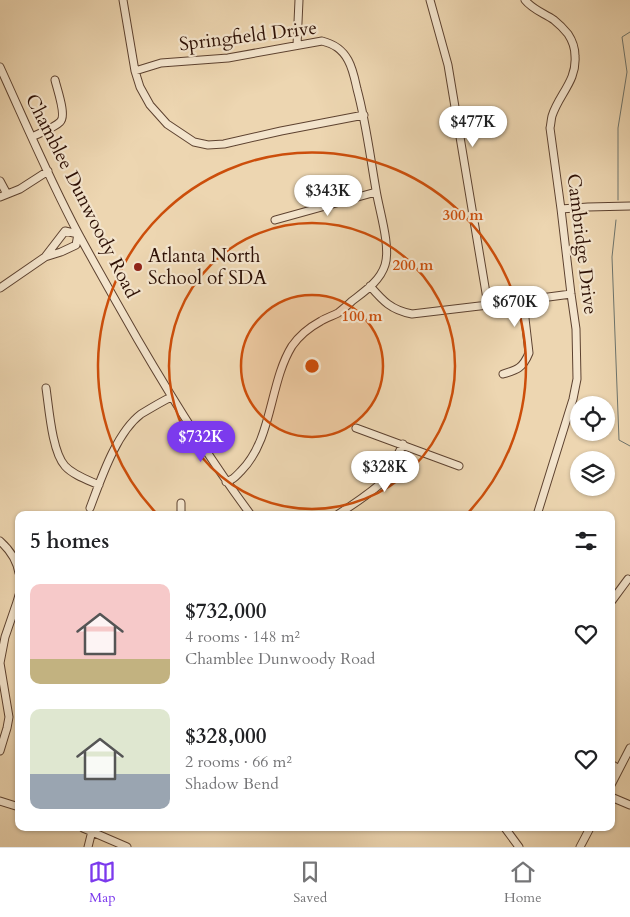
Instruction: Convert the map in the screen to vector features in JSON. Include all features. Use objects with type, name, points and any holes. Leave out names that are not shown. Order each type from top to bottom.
[{"type":"street","points":[[123,0],[135,71],[140,87],[150,105],[167,124],[194,142],[208,146],[224,144],[364,115]]},
{"type":"street","points":[[297,45],[299,0]]},
{"type":"street","points":[[430,0],[448,66],[488,305]]},
{"type":"street","name":"Cambridge Drive","points":[[525,0],[538,11],[555,21],[568,34],[575,52],[576,62],[575,72],[556,107],[550,128],[576,329],[577,378],[573,399],[538,511]]},
{"type":"street","name":"Springfield Drive","points":[[135,71],[161,63],[228,58],[322,41],[331,43],[339,48],[349,61],[364,115],[384,229],[387,253],[385,265],[380,276],[370,286],[338,312],[307,330],[293,345],[281,372],[256,451],[248,464],[233,480],[226,482]]},
{"type":"street","name":"Chamblee Dunwoody Road","points":[[0,68],[78,234],[172,397],[226,482],[248,511]]},
{"type":"street","points":[[32,136],[62,121],[63,112],[55,80]]},
{"type":"street","points":[[0,181],[4,196],[26,186],[48,171]]},
{"type":"street","points":[[274,220],[376,192]]},
{"type":"street","points":[[561,209],[630,206]]},
{"type":"street","points":[[0,288],[45,257],[76,245],[78,234],[66,231],[45,257]]},
{"type":"street","points":[[370,286],[383,302],[402,312],[412,314],[571,294]]},
{"type":"street","points":[[503,374],[521,367],[526,360],[528,353],[524,301]]},
{"type":"street","points":[[46,388],[58,456],[72,472],[99,485]]},
{"type":"street","points":[[90,508],[121,437],[127,428],[140,415],[172,397]]},
{"type":"street","points":[[356,428],[459,466]]},
{"type":"street","points":[[343,511],[380,484],[403,444]]},
{"type":"street","points":[[181,503],[181,511]]},
{"type":"street","points":[[0,542],[4,545],[15,563]]},
{"type":"street","points":[[615,597],[628,579]]},
{"type":"street","points":[[0,750],[9,717],[0,664],[5,637],[15,608]]},
{"type":"street","points":[[615,776],[630,748]]},
{"type":"street","points":[[615,766],[619,768]]},
{"type":"street","points":[[615,799],[630,805]]},
{"type":"street","points":[[0,801],[15,806]]},
{"type":"street","points":[[88,847],[92,831],[127,847]]},
{"type":"street","points":[[506,831],[519,847]]},
{"type":"street","points":[[580,847],[588,831]]},
{"type":"waterway","points":[[618,200],[618,128],[627,72],[622,37],[630,32]]},
{"type":"waterway","points":[[616,220],[612,257],[619,440],[630,446]]},
{"type":"place","name":"Atlanta North School of SDA","points":[[138,267]]}]
